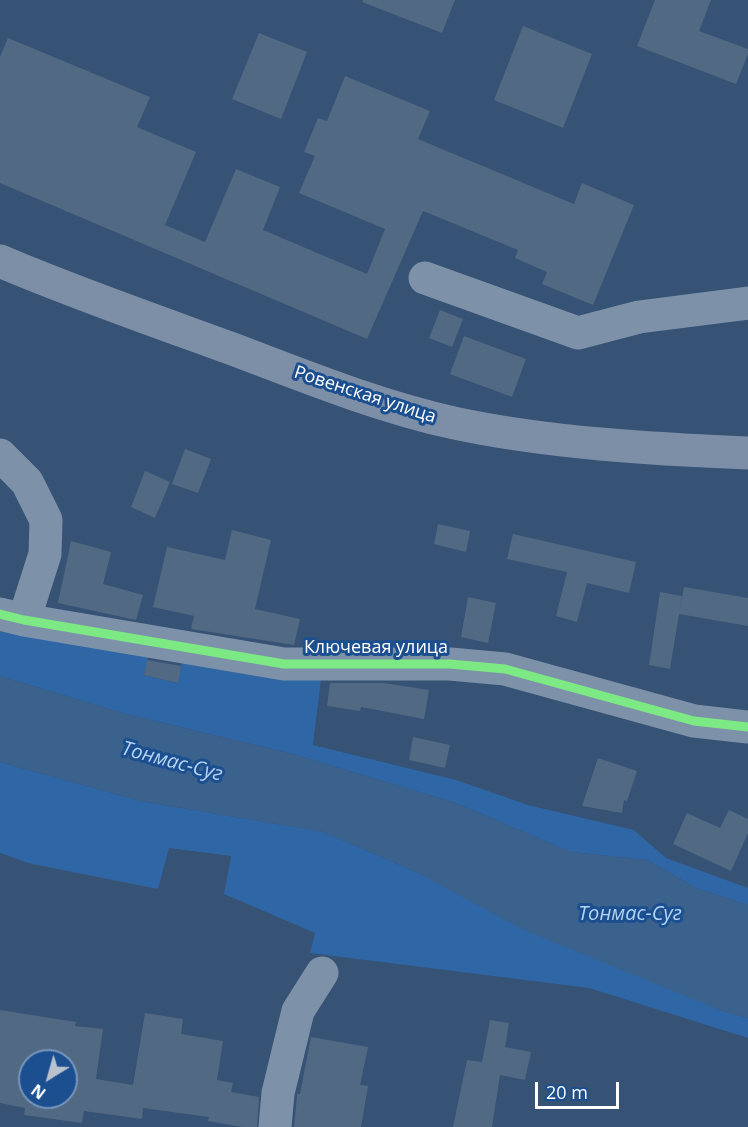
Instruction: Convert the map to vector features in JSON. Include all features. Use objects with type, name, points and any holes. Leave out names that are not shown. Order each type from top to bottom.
[{"type":"main road","name":"Ровенская улица","points":[[0,261],[384,405],[453,423],[503,432],[690,450],[748,453]]},
{"type":"street","points":[[424,278],[578,333],[639,317],[748,303]]},
{"type":"street","points":[[0,455],[27,482],[46,520],[45,554],[12,617]]},
{"type":"street","name":"Ключевая улица","points":[[12,617],[284,664],[450,664],[505,669],[694,721],[748,727]]},
{"type":"street","points":[[275,1127],[278,1093],[298,1011],[322,973]]},
{"type":"shaded area","points":[[0,624],[149,654],[144,675],[177,683],[182,661],[322,671],[313,745],[456,780],[528,805],[634,830],[666,858],[748,888],[748,905],[696,888],[647,860],[571,852],[456,803],[293,754],[126,714],[0,676]]},
{"type":"shaded area","points":[[0,762],[141,801],[324,832],[722,1011],[748,1018],[748,1038],[589,988],[310,953],[315,933],[224,894],[231,856],[169,848],[158,889],[28,863],[0,853]]},
{"type":"water","name":"Тонмас-Суг","points":[[0,676],[126,714],[293,754],[456,803],[571,852],[647,860],[696,888],[748,905],[748,1018],[722,1011],[524,930],[414,871],[324,832],[141,801],[0,762]]},
{"type":"building","points":[[363,0],[455,0],[442,33],[362,2]]},
{"type":"building","points":[[655,0],[711,0],[699,31],[748,49],[736,84],[637,46]]},
{"type":"building","points":[[523,26],[592,54],[563,128],[494,100]]},
{"type":"building","points":[[259,33],[307,52],[281,119],[232,99]]},
{"type":"building","points":[[8,38],[150,97],[137,127],[196,152],[165,225],[205,242],[236,169],[280,187],[263,230],[367,274],[385,229],[299,193],[315,156],[304,152],[318,118],[327,121],[345,76],[430,111],[418,139],[574,204],[582,183],[634,205],[593,305],[542,284],[547,272],[515,258],[518,250],[423,211],[367,339],[0,183],[0,57]]},
{"type":"building","points":[[440,310],[463,319],[452,347],[429,338]]},
{"type":"building","points":[[464,336],[526,359],[512,397],[450,374]]},
{"type":"building","points":[[185,449],[211,459],[198,493],[172,484]]},
{"type":"building","points":[[145,471],[170,482],[155,518],[131,507]]},
{"type":"building","points":[[438,524],[470,531],[466,552],[434,544]]},
{"type":"building","points":[[232,530],[271,540],[255,609],[300,619],[294,645],[191,629],[194,616],[153,607],[167,547],[225,560]]},
{"type":"building","points":[[513,534],[636,562],[629,593],[587,583],[577,622],[556,616],[567,572],[507,559]]},
{"type":"building","points":[[71,541],[111,552],[103,584],[143,595],[136,620],[58,603]]},
{"type":"building","points":[[684,587],[748,598],[748,626],[679,614]]},
{"type":"building","points":[[660,592],[682,596],[670,669],[649,665]]},
{"type":"building","points":[[468,597],[496,603],[488,643],[461,637]]},
{"type":"building","points":[[147,660],[181,666],[178,683],[144,675]]},
{"type":"building","points":[[330,683],[384,683],[429,690],[424,719],[361,707],[360,711],[327,706]]},
{"type":"building","points":[[413,737],[450,745],[445,768],[409,760]]},
{"type":"building","points":[[598,758],[637,771],[627,801],[624,800],[622,813],[582,806]]},
{"type":"building","points":[[729,810],[748,819],[748,833],[731,871],[673,844],[687,813],[720,828]]},
{"type":"building","points":[[0,1010],[76,1022],[75,1026],[103,1029],[96,1079],[133,1085],[145,1013],[183,1019],[181,1034],[223,1041],[217,1080],[233,1083],[231,1092],[259,1097],[257,1127],[242,1127],[208,1121],[209,1117],[143,1108],[142,1119],[84,1111],[82,1123],[24,1115],[25,1109],[78,1109],[78,1049],[18,1049],[18,1107],[0,1103]]},
{"type":"building","points":[[490,1020],[509,1023],[505,1047],[531,1052],[525,1080],[500,1075],[492,1127],[453,1127],[467,1060],[482,1062]]},
{"type":"building","points":[[311,1037],[368,1047],[360,1085],[368,1086],[361,1127],[294,1127],[297,1094],[300,1094]]},
{"type":"cycle path","points":[[0,614],[284,664],[450,664],[505,669],[694,721],[748,727]]}]
